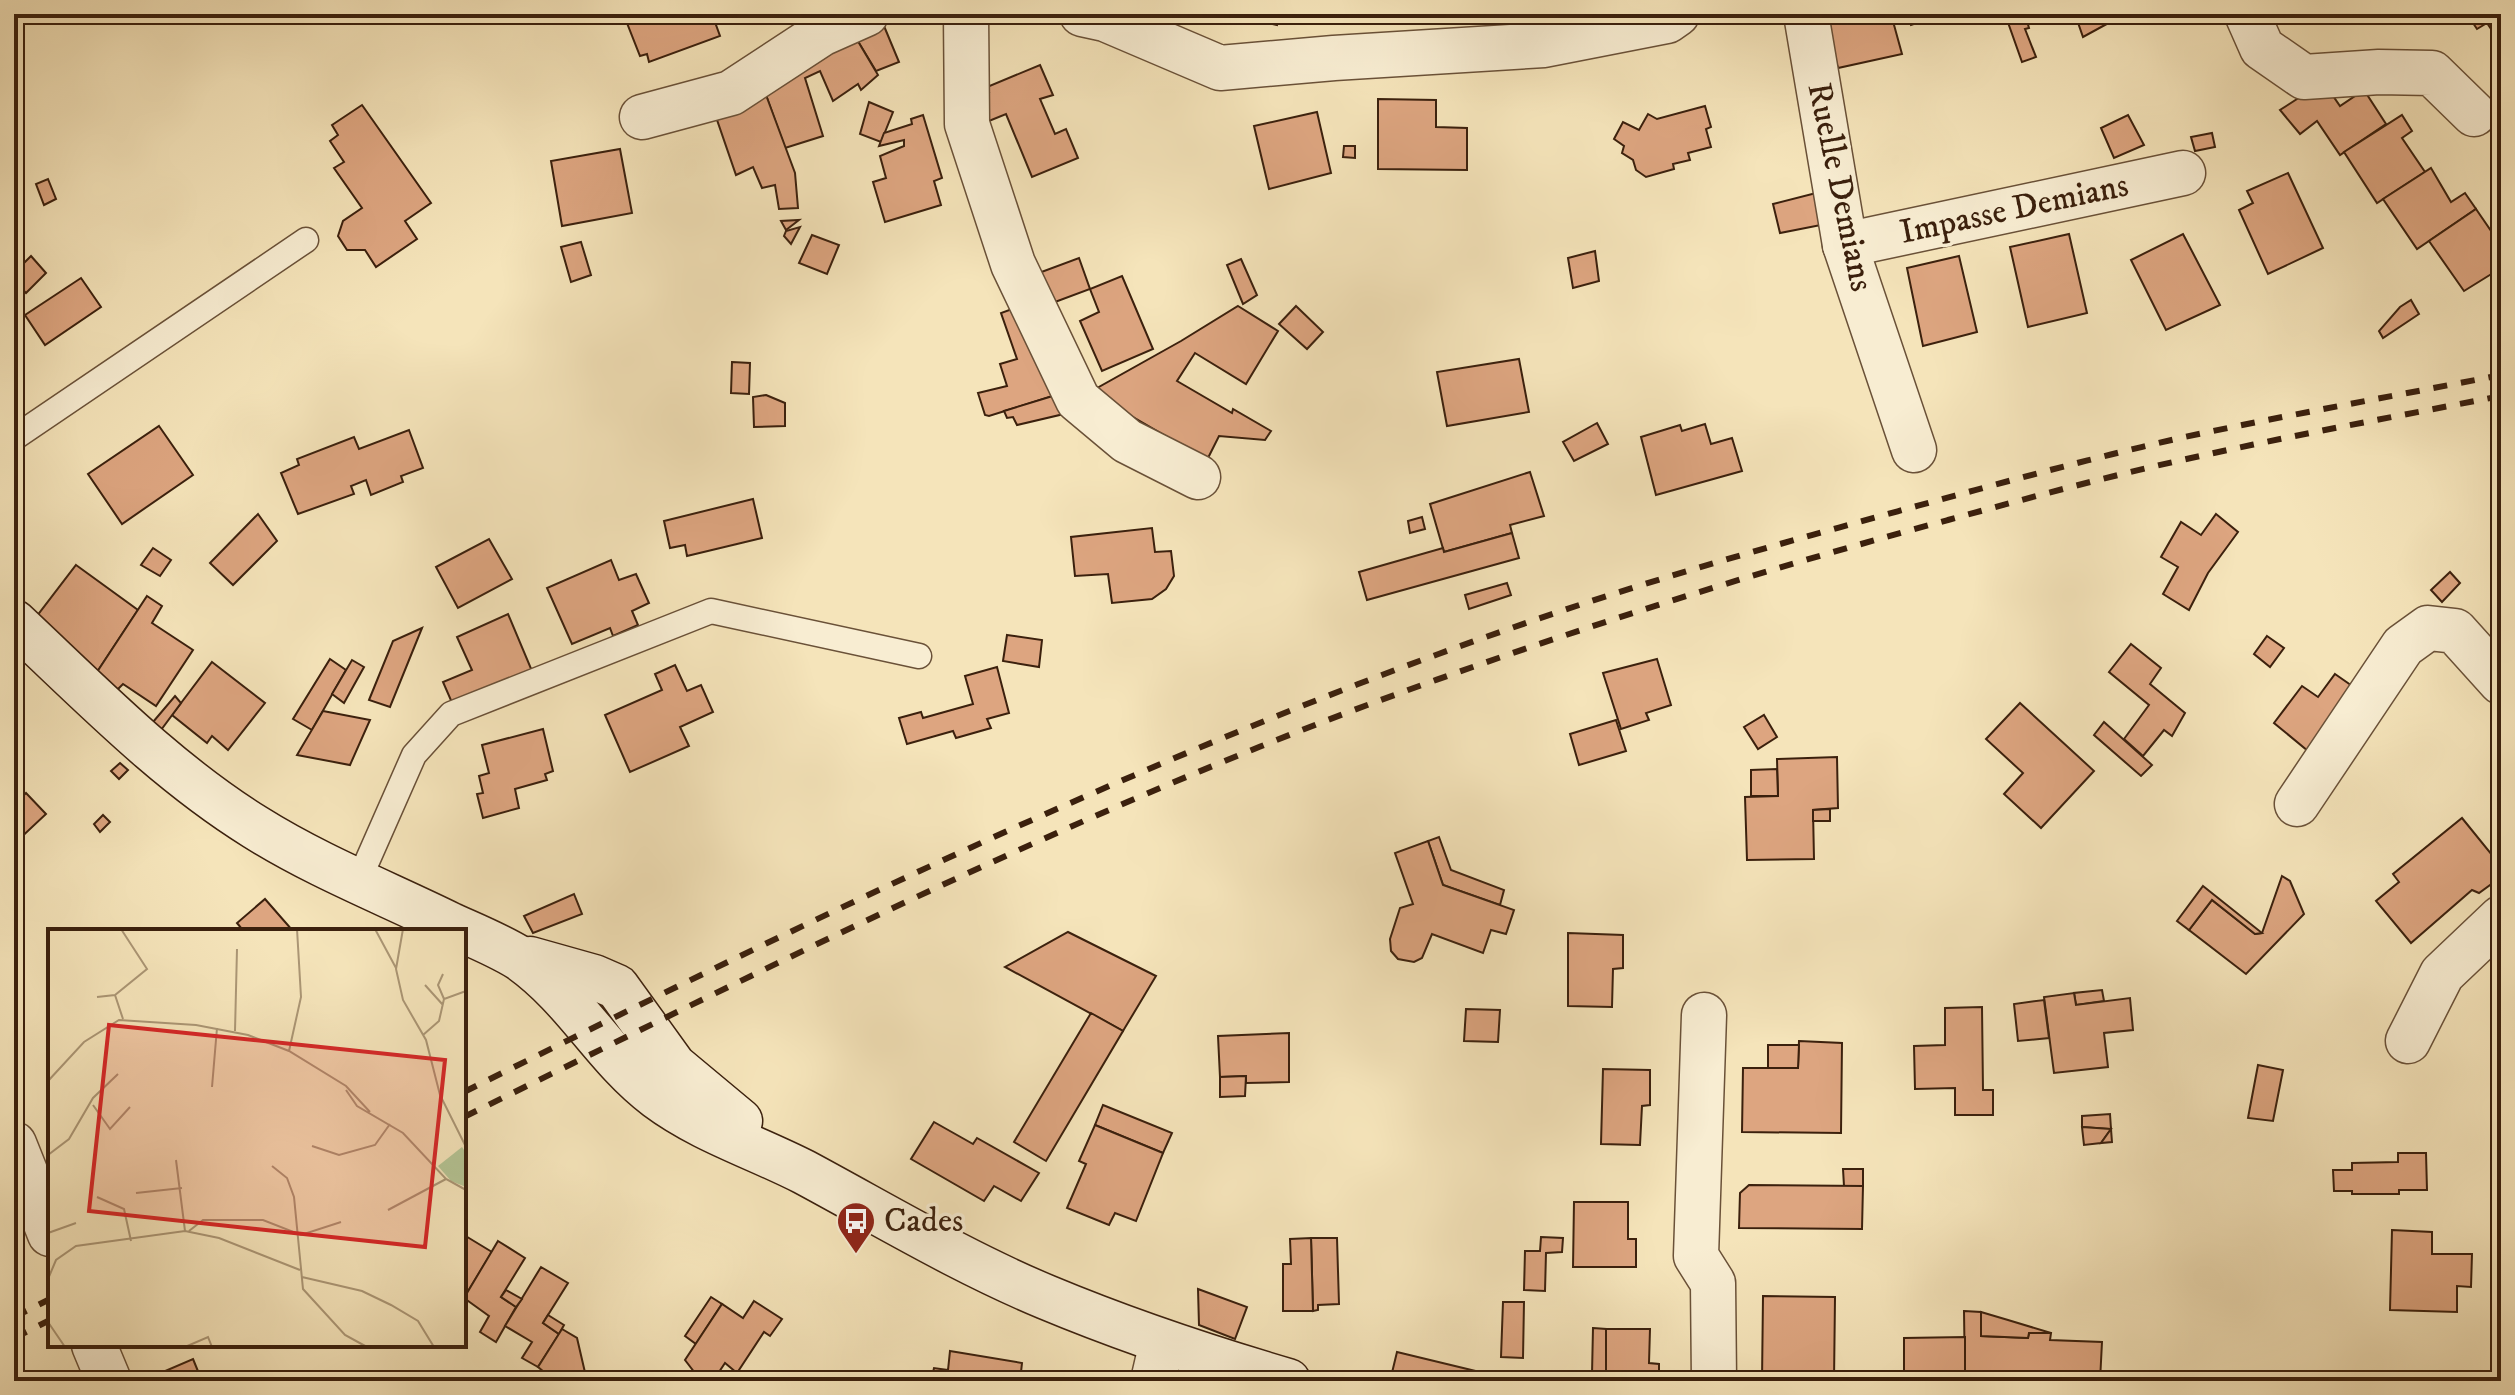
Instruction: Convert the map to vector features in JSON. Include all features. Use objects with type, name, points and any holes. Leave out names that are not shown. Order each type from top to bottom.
[{"type":"street","points":[[642,117],[731,93],[821,34],[866,14]]},
{"type":"street","points":[[966,14],[967,124],[1013,264],[1078,400],[1127,441],[1198,477]]},
{"type":"street","points":[[1082,14],[1105,19],[1220,68],[1544,45],[1667,21],[1677,14]]},
{"type":"street","name":"Ruelle Demians","points":[[1806,14],[1845,245],[1914,450]]},
{"type":"street","points":[[2247,14],[2262,48],[2304,77],[2379,72],[2432,73],[2474,114]]},
{"type":"street","name":"Impasse Demians","points":[[1845,245],[2183,173]]},
{"type":"street","points":[[14,622],[125,728],[196,786],[256,828],[358,882],[458,929]]},
{"type":"street","points":[[2297,804],[2403,646],[2428,628],[2455,631],[2501,682]]},
{"type":"street","points":[[2408,1041],[2442,974],[2501,918]]},
{"type":"street","points":[[466,933],[515,956],[566,968],[617,987],[674,1066],[808,1174],[935,1244],[1044,1296],[1157,1361],[1288,1381]]},
{"type":"street","points":[[1704,1015],[1696,1256],[1713,1283],[1714,1381]]},
{"type":"street","points":[[14,1144],[48,1229]]},
{"type":"street","points":[[95,1347],[109,1381]]},
{"type":"lane","points":[[14,438],[306,240]]},
{"type":"lane","points":[[358,882],[414,755],[451,714],[711,611],[919,656]]},
{"type":"building","points":[[650,14],[712,14],[720,36],[649,62],[647,54],[640,56],[627,23]]},
{"type":"building","points":[[1222,14],[1279,14],[1277,25]]},
{"type":"building","points":[[1540,14],[1609,14],[1598,17],[1540,17]]},
{"type":"building","points":[[1822,14],[1891,14],[1902,54],[1838,68]]},
{"type":"building","points":[[1907,14],[1943,14],[1911,25]]},
{"type":"building","points":[[2005,14],[2025,14],[2029,28],[2025,29],[2036,57],[2022,62]]},
{"type":"building","points":[[2075,14],[2125,14],[2083,37]]},
{"type":"building","points":[[2467,14],[2501,14],[2501,44],[2487,23],[2477,29]]},
{"type":"building","points":[[884,26],[899,62],[876,71],[856,38]]},
{"type":"building","points":[[856,38],[878,75],[861,90],[858,84],[833,101],[820,71],[805,78],[823,136],[785,148],[766,95]]},
{"type":"building","points":[[1040,65],[1053,95],[1040,99],[1055,134],[1066,129],[1078,158],[1032,177],[1006,114],[979,125],[975,98],[989,92],[987,87]]},
{"type":"building","points":[[2311,90],[2331,93],[2340,106],[2364,90],[2386,124],[2340,155],[2317,121],[2300,134],[2280,110]]},
{"type":"building","points":[[766,95],[795,173],[798,208],[779,209],[775,185],[762,188],[753,167],[736,175],[715,114]]},
{"type":"building","points":[[1378,99],[1436,100],[1436,127],[1467,128],[1467,170],[1378,169]]},
{"type":"building","points":[[869,102],[893,112],[881,142],[860,134]]},
{"type":"building","points":[[362,105],[431,203],[405,221],[417,239],[376,267],[365,250],[347,250],[338,236],[343,221],[362,208],[334,168],[344,162],[330,141],[338,135],[332,125]]},
{"type":"building","points":[[1705,106],[1711,127],[1706,129],[1711,147],[1688,153],[1690,160],[1673,164],[1674,169],[1646,177],[1636,170],[1633,160],[1622,153],[1624,146],[1614,139],[1623,122],[1639,130],[1648,114],[1657,119]]},
{"type":"building","points":[[1317,112],[1331,173],[1269,189],[1254,126]]},
{"type":"building","points":[[923,115],[942,178],[934,181],[941,205],[885,222],[873,182],[886,178],[880,156],[904,146],[904,140],[879,146],[884,133],[912,124],[911,119]]},
{"type":"building","points":[[2128,115],[2144,145],[2114,158],[2101,128]]},
{"type":"building","points":[[2402,115],[2412,131],[2402,138],[2425,172],[2377,203],[2344,152]]},
{"type":"building","points":[[2212,133],[2215,147],[2195,151],[2191,137]]},
{"type":"building","points":[[1344,146],[1355,146],[1355,158],[1343,157]]},
{"type":"building","points":[[620,149],[632,213],[562,226],[551,161]]},
{"type":"building","points":[[2431,168],[2451,202],[2465,193],[2476,209],[2417,249],[2383,199]]},
{"type":"building","points":[[2288,173],[2323,248],[2268,274],[2239,210],[2253,203],[2247,191]]},
{"type":"building","points":[[48,179],[56,199],[44,205],[36,184]]},
{"type":"building","points":[[1820,192],[1826,224],[1780,233],[1773,204]]},
{"type":"building","points":[[2476,209],[2498,241],[2501,239],[2501,268],[2464,291],[2429,241]]},
{"type":"building","points":[[799,220],[786,230],[781,221]]},
{"type":"building","points":[[800,227],[791,244],[784,236],[786,231]]},
{"type":"building","points":[[2069,234],[2087,313],[2028,327],[2010,247]]},
{"type":"building","points":[[2183,234],[2220,305],[2166,330],[2131,260]]},
{"type":"building","points":[[812,235],[839,245],[827,274],[799,263]]},
{"type":"building","points":[[581,242],[591,275],[571,282],[561,247]]},
{"type":"building","points":[[1595,251],[1599,281],[1573,288],[1568,258]]},
{"type":"building","points":[[31,256],[46,273],[26,293],[14,281],[14,273]]},
{"type":"building","points":[[1959,256],[1977,332],[1923,346],[1907,268]]},
{"type":"building","points":[[1079,258],[1090,289],[1055,302],[1036,274]]},
{"type":"building","points":[[1241,259],[1257,295],[1243,304],[1227,265]]},
{"type":"building","points":[[1122,276],[1153,349],[1102,371],[1080,321],[1099,312],[1090,289]]},
{"type":"building","points":[[81,278],[101,307],[45,345],[25,315]]},
{"type":"building","points":[[2411,300],[2419,314],[2383,338],[2379,331],[2400,307]]},
{"type":"building","points":[[1023,305],[1056,395],[985,415],[978,393],[1007,386],[1000,364],[1017,359],[1001,313]]},
{"type":"building","points":[[1238,306],[1278,331],[1246,384],[1195,353],[1177,381],[1232,413],[1233,409],[1271,431],[1265,440],[1219,436],[1207,460],[1090,392],[1181,341]]},
{"type":"building","points":[[1296,306],[1323,332],[1307,349],[1279,324]]},
{"type":"building","points":[[1519,359],[1529,412],[1447,426],[1437,372]]},
{"type":"building","points":[[732,362],[750,363],[749,394],[731,393]]},
{"type":"building","points":[[766,395],[785,403],[785,426],[754,427],[753,397]]},
{"type":"building","points":[[1056,395],[1068,413],[1017,425],[1013,417],[1007,418],[1004,411]]},
{"type":"building","points":[[1597,423],[1608,444],[1574,461],[1563,442]]},
{"type":"building","points":[[1705,424],[1711,444],[1732,438],[1742,471],[1656,495],[1641,437],[1680,425],[1682,431]]},
{"type":"building","points":[[159,426],[193,475],[122,524],[88,474]]},
{"type":"building","points":[[409,430],[423,468],[401,476],[403,482],[371,495],[366,480],[351,486],[354,494],[298,514],[281,473],[299,465],[297,459],[354,437],[359,449]]},
{"type":"building","points":[[1530,472],[1544,516],[1510,525],[1512,533],[1444,552],[1430,504]]},
{"type":"building","points":[[753,499],[762,538],[687,556],[685,545],[670,548],[664,521]]},
{"type":"building","points":[[258,514],[277,541],[233,585],[210,563]]},
{"type":"building","points":[[2216,514],[2238,532],[2208,573],[2189,610],[2163,594],[2178,567],[2161,557],[2181,522],[2201,535]]},
{"type":"building","points":[[1422,517],[1425,529],[1410,533],[1408,521]]},
{"type":"building","points":[[1152,528],[1155,552],[1171,551],[1174,576],[1166,589],[1152,599],[1112,603],[1108,574],[1075,576],[1071,537]]},
{"type":"building","points":[[1512,533],[1519,558],[1367,600],[1359,572],[1443,548],[1444,552]]},
{"type":"building","points":[[489,539],[512,579],[458,608],[436,567]]},
{"type":"building","points":[[153,548],[171,560],[160,576],[141,565]]},
{"type":"building","points":[[611,560],[619,580],[636,574],[649,603],[632,611],[638,625],[613,636],[610,628],[572,644],[547,588]]},
{"type":"building","points":[[76,565],[138,610],[97,672],[37,616]]},
{"type":"building","points":[[2450,572],[2460,583],[2442,602],[2431,590]]},
{"type":"building","points":[[1507,583],[1511,595],[1469,609],[1465,595]]},
{"type":"building","points":[[147,596],[162,606],[152,623],[193,650],[156,706],[123,684],[117,690],[97,672]]},
{"type":"building","points":[[508,614],[532,671],[453,705],[443,682],[472,670],[457,637]]},
{"type":"building","points":[[422,628],[390,707],[369,700],[393,641]]},
{"type":"building","points":[[2501,634],[2501,666],[2485,648]]},
{"type":"building","points":[[1007,635],[1042,640],[1039,667],[1003,661]]},
{"type":"building","points":[[2267,636],[2284,648],[2270,667],[2254,654]]},
{"type":"building","points":[[2131,644],[2161,668],[2150,684],[2185,713],[2172,736],[2164,730],[2143,756],[2124,739],[2149,705],[2109,672]]},
{"type":"building","points":[[330,659],[346,670],[312,730],[293,719]]},
{"type":"building","points":[[1657,659],[1671,705],[1646,713],[1649,720],[1621,729],[1603,673]]},
{"type":"building","points":[[352,660],[364,667],[344,703],[332,694]]},
{"type":"building","points":[[212,662],[265,703],[228,750],[212,736],[207,743],[172,715]]},
{"type":"building","points":[[675,665],[687,691],[701,685],[713,712],[680,727],[689,746],[630,772],[605,715],[662,690],[655,674]]},
{"type":"building","points":[[997,667],[1009,713],[987,719],[991,728],[956,738],[953,731],[907,744],[899,718],[921,712],[923,718],[973,704],[965,676]]},
{"type":"building","points":[[2335,674],[2355,688],[2308,751],[2274,723],[2302,686],[2318,697]]},
{"type":"building","points":[[175,696],[181,703],[161,730],[153,722]]},
{"type":"building","points":[[2020,703],[2094,771],[2041,828],[2004,794],[2023,773],[1986,739]]},
{"type":"building","points":[[323,711],[370,720],[350,765],[297,755]]},
{"type":"building","points":[[1764,715],[1777,737],[1758,749],[1744,727]]},
{"type":"building","points":[[1616,720],[1626,751],[1579,765],[1570,734]]},
{"type":"building","points":[[2104,722],[2152,765],[2141,776],[2094,735]]},
{"type":"building","points":[[543,729],[553,771],[545,774],[547,780],[515,789],[519,808],[483,818],[477,794],[483,793],[479,776],[489,773],[482,745]]},
{"type":"building","points":[[1837,757],[1838,808],[1813,810],[1814,859],[1747,860],[1745,797],[1778,796],[1777,759]]},
{"type":"building","points":[[120,763],[128,770],[119,779],[111,771]]},
{"type":"building","points":[[1777,769],[1778,796],[1751,796],[1751,770]]},
{"type":"building","points":[[26,793],[46,814],[14,844],[14,805]]},
{"type":"building","points":[[1830,809],[1830,821],[1813,821],[1813,810]]},
{"type":"building","points":[[103,815],[110,822],[100,832],[94,824]]},
{"type":"building","points":[[2462,818],[2501,866],[2501,877],[2479,893],[2472,890],[2411,943],[2376,901],[2399,882],[2393,874]]},
{"type":"building","points":[[1439,837],[1451,870],[1504,890],[1500,905],[1443,885],[1428,841]]},
{"type":"building","points":[[1428,841],[1443,885],[1514,910],[1506,934],[1491,930],[1483,953],[1432,934],[1422,958],[1414,962],[1398,959],[1391,951],[1390,939],[1400,908],[1413,904],[1395,853]]},
{"type":"building","points":[[2282,876],[2290,881],[2304,914],[2246,974],[2189,930],[2212,900],[2255,934],[2262,933]]},
{"type":"building","points":[[2203,886],[2262,933],[2255,934],[2212,900],[2189,930],[2177,921]]},
{"type":"building","points":[[574,894],[582,914],[533,933],[524,916]]},
{"type":"building","points":[[265,899],[291,929],[242,929],[237,923]]},
{"type":"building","points":[[1068,932],[1156,976],[1123,1031],[1005,967]]},
{"type":"building","points":[[1568,933],[1623,935],[1623,968],[1613,969],[1612,1007],[1568,1006]]},
{"type":"building","points":[[2102,990],[2104,1001],[2076,1005],[2074,993]]},
{"type":"building","points":[[2074,993],[2076,1005],[2130,998],[2133,1030],[2104,1033],[2108,1067],[2054,1073],[2044,997]]},
{"type":"building","points":[[2044,1000],[2049,1038],[2018,1041],[2014,1004]]},
{"type":"building","points":[[1982,1007],[1983,1090],[1993,1090],[1993,1115],[1955,1115],[1955,1088],[1915,1089],[1914,1046],[1945,1045],[1945,1008]]},
{"type":"building","points":[[1466,1009],[1500,1010],[1498,1042],[1464,1041]]},
{"type":"building","points":[[1091,1013],[1123,1031],[1046,1161],[1014,1142]]},
{"type":"building","points":[[1289,1033],[1289,1082],[1246,1083],[1246,1076],[1220,1077],[1218,1036]]},
{"type":"building","points":[[1799,1041],[1842,1043],[1841,1133],[1742,1132],[1743,1068],[1798,1068]]},
{"type":"building","points":[[1768,1045],[1799,1045],[1798,1068],[1768,1068]]},
{"type":"building","points":[[2258,1065],[2283,1070],[2273,1121],[2248,1118]]},
{"type":"building","points":[[1603,1069],[1650,1070],[1650,1105],[1642,1106],[1640,1145],[1601,1144]]},
{"type":"building","points":[[1246,1076],[1245,1096],[1220,1097],[1220,1077]]},
{"type":"building","points":[[1103,1105],[1172,1133],[1163,1153],[1095,1125]]},
{"type":"building","points":[[2110,1114],[2111,1129],[2082,1127],[2082,1116]]},
{"type":"building","points":[[934,1122],[973,1144],[977,1138],[1039,1173],[1021,1201],[994,1186],[984,1201],[911,1159]]},
{"type":"building","points":[[1095,1125],[1163,1153],[1136,1221],[1115,1213],[1109,1225],[1067,1208],[1086,1164],[1079,1161]]},
{"type":"building","points":[[2082,1127],[2111,1129],[2101,1143],[2084,1145]]},
{"type":"building","points":[[2111,1129],[2112,1142],[2101,1143]]},
{"type":"building","points":[[2398,1153],[2426,1153],[2427,1190],[2399,1190],[2399,1194],[2334,1191],[2333,1170],[2352,1170],[2352,1163],[2398,1162]]},
{"type":"building","points":[[1843,1169],[1863,1169],[1863,1186],[1844,1186]]},
{"type":"building","points":[[1749,1185],[1863,1186],[1862,1229],[1739,1228],[1740,1193]]},
{"type":"building","points":[[1574,1202],[1628,1202],[1628,1239],[1636,1239],[1636,1267],[1573,1267]]},
{"type":"building","points":[[2392,1230],[2432,1232],[2432,1254],[2472,1254],[2471,1287],[2457,1286],[2457,1312],[2390,1310]]},
{"type":"building","points":[[466,1236],[492,1252],[466,1295]]},
{"type":"building","points":[[1541,1237],[1563,1238],[1562,1252],[1546,1253],[1545,1291],[1524,1290],[1525,1251],[1540,1251]]},
{"type":"building","points":[[1311,1238],[1337,1238],[1339,1304],[1318,1305],[1318,1310],[1313,1311]]},
{"type":"building","points":[[1311,1238],[1313,1311],[1283,1311],[1283,1264],[1291,1264],[1290,1239]]},
{"type":"building","points":[[498,1241],[525,1258],[501,1297],[516,1307],[496,1342],[480,1332],[489,1316],[466,1299]]},
{"type":"building","points":[[541,1267],[568,1283],[543,1323],[559,1334],[538,1367],[522,1358],[532,1342],[505,1326]]},
{"type":"building","points":[[1198,1289],[1247,1307],[1235,1339],[1199,1325]]},
{"type":"building","points":[[506,1290],[522,1299],[516,1307],[501,1297]]},
{"type":"building","points":[[1763,1296],[1835,1297],[1834,1381],[1762,1381]]},
{"type":"building","points":[[711,1297],[722,1304],[696,1344],[685,1336]]},
{"type":"building","points":[[754,1301],[782,1319],[770,1336],[764,1332],[737,1373],[725,1363],[713,1381],[707,1381],[695,1373],[685,1360],[722,1304],[743,1318]]},
{"type":"building","points":[[1503,1302],[1524,1302],[1523,1358],[1501,1357]]},
{"type":"building","points":[[1964,1311],[1981,1312],[1981,1336],[2028,1338],[2029,1333],[2051,1333],[2050,1340],[2102,1342],[2100,1381],[1965,1381]]},
{"type":"building","points":[[1981,1312],[2051,1333],[2029,1333],[2028,1338],[1981,1336]]},
{"type":"building","points":[[548,1315],[564,1325],[559,1334],[543,1323]]},
{"type":"building","points":[[1593,1328],[1606,1329],[1606,1374],[1592,1374]]},
{"type":"building","points":[[562,1329],[577,1338],[587,1381],[555,1381],[538,1367]]},
{"type":"building","points":[[1606,1329],[1650,1329],[1649,1363],[1659,1364],[1659,1381],[1596,1381],[1596,1375],[1606,1374]]},
{"type":"building","points":[[1965,1337],[1965,1381],[1904,1381],[1904,1338]]},
{"type":"building","points":[[950,1351],[1022,1363],[1020,1381],[931,1381],[934,1368],[948,1370]]},
{"type":"building","points":[[1397,1352],[1517,1381],[1390,1381]]},
{"type":"building","points":[[193,1359],[202,1381],[142,1381]]},
{"type":"railway","points":[[466,1091],[745,954],[1029,821],[1318,700],[1465,645],[1686,571],[2043,472],[2180,438],[2501,375]]},
{"type":"railway","points":[[466,1116],[900,904],[1011,854],[1233,758],[1494,659],[1796,563],[2069,488],[2230,450],[2501,396]]},
{"type":"railway","points":[[14,1317],[48,1300]]},
{"type":"railway","points":[[14,1338],[48,1321]]},
{"type":"place","name":"Cades","points":[[856,1255]]}]
